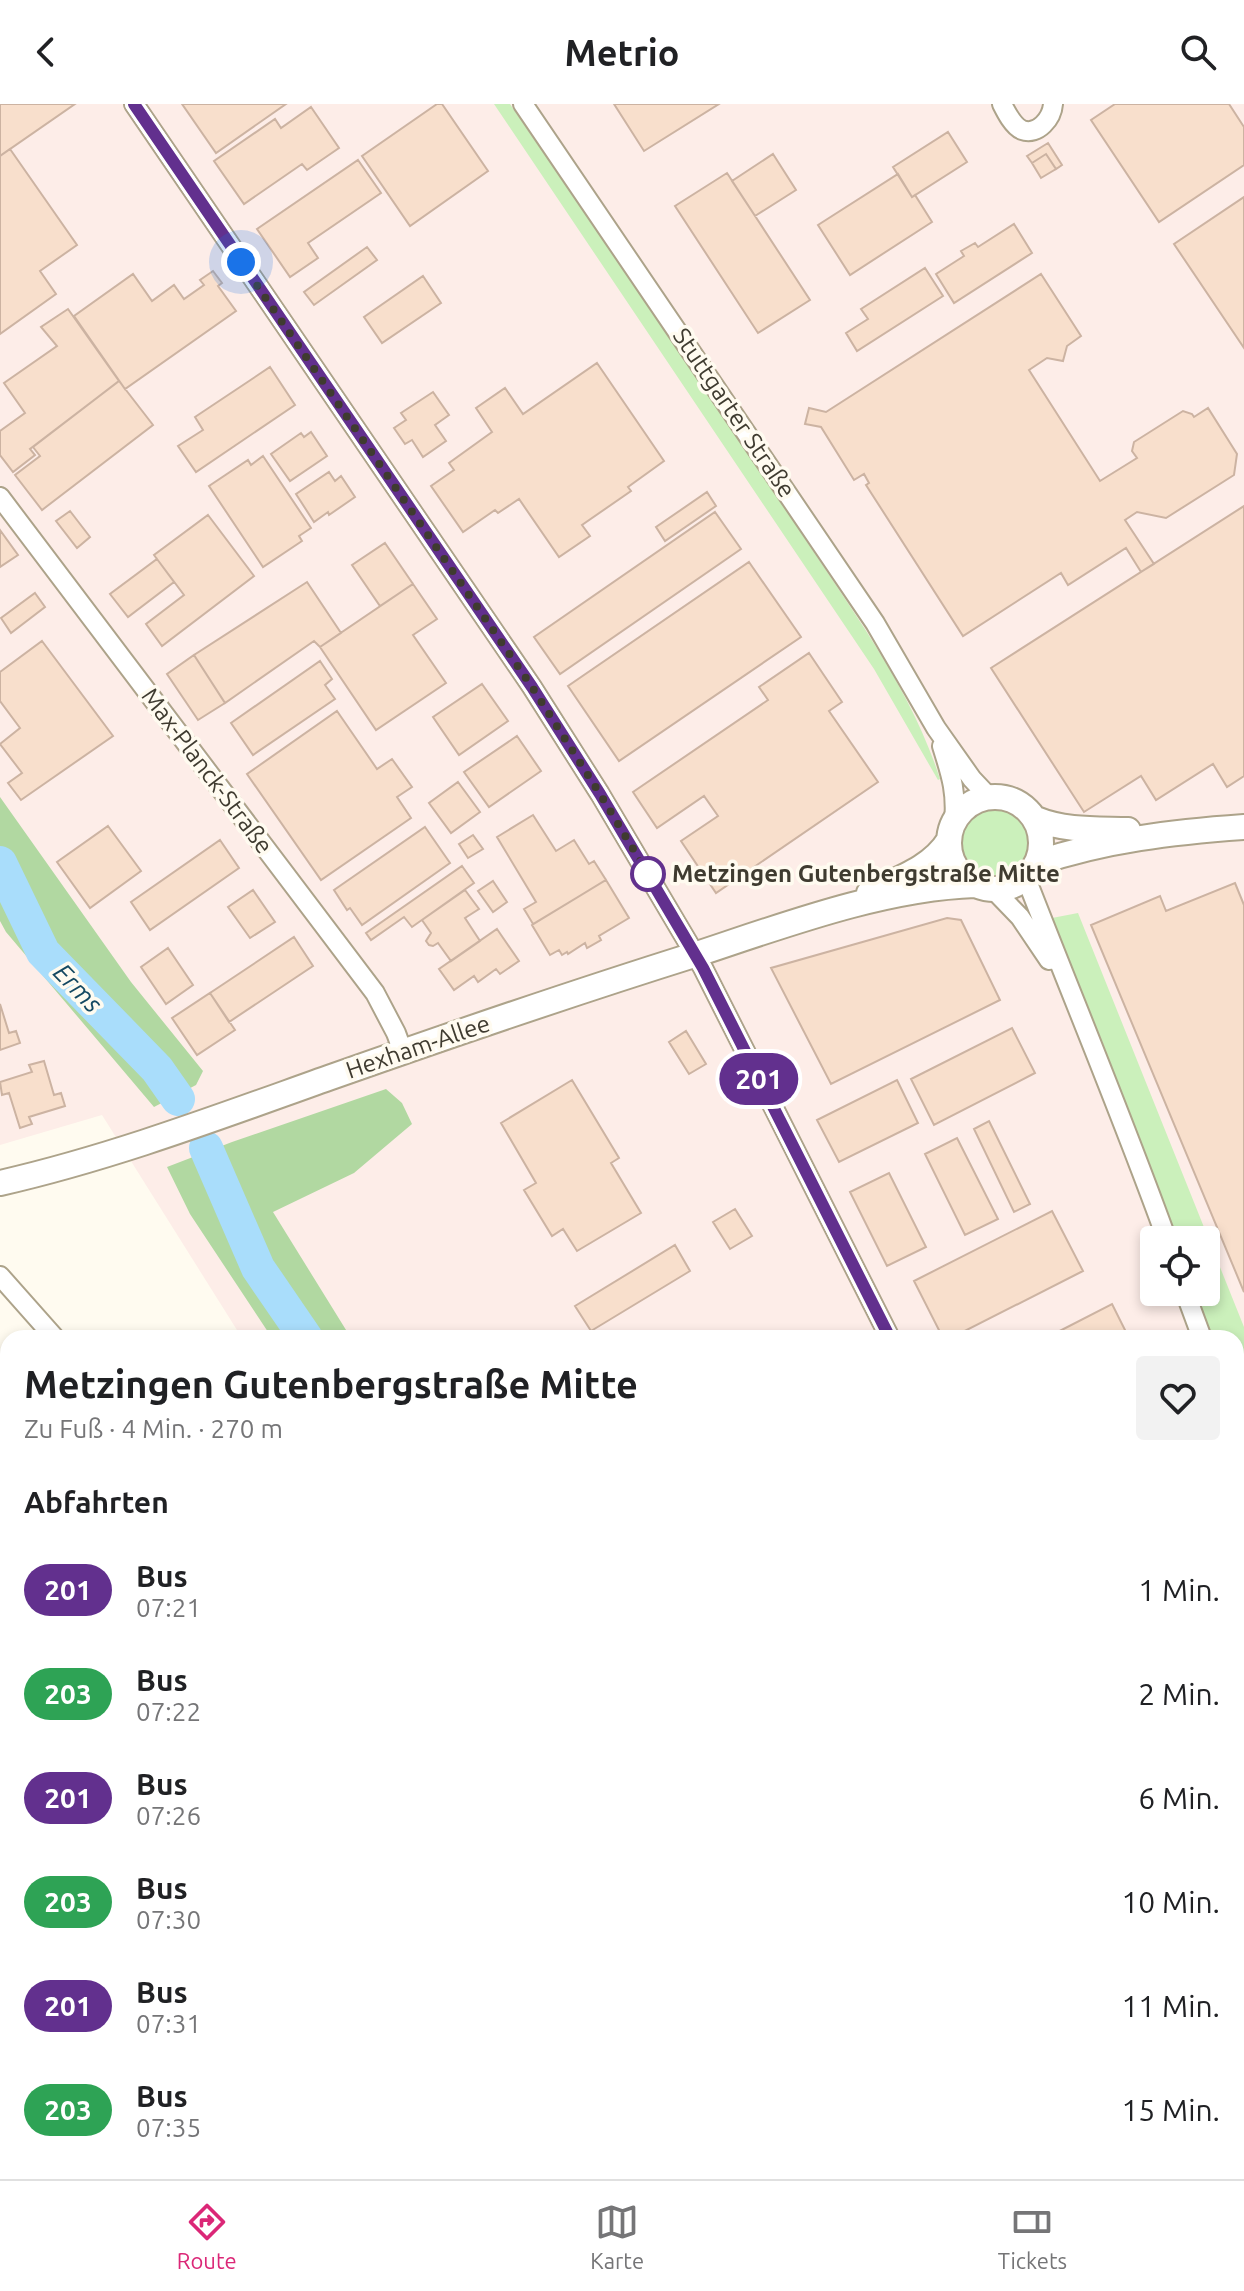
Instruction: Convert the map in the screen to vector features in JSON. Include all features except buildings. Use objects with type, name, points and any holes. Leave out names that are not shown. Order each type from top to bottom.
[{"type":"main road","points":[[1032,870],[1042,846],[1040,828],[1024,806],[999,796],[989,797],[972,803],[958,815],[951,831],[949,849],[955,866],[967,880],[984,887],[1010,887],[1032,870],[1072,851],[1187,831]]},
{"type":"main road","points":[[1036,819],[1052,826],[1073,829],[1187,831],[1244,827]]},
{"type":"main road","name":"Hexham-Allee","points":[[835,910],[924,866],[941,852],[951,831]]},
{"type":"main road","name":"Hexham-Allee","points":[[0,1183],[218,1119],[548,1001],[835,910],[931,888],[984,887]]},
{"type":"street","points":[[134,104],[532,687],[600,794],[695,954],[886,1330]]},
{"type":"street","name":"Stuttgarter Straße","points":[[523,104],[848,583],[936,728],[972,779],[989,797]]},
{"type":"street","points":[[1002,104],[1015,124],[1023,130],[1033,130],[1045,123],[1052,113],[1053,104]]},
{"type":"street","name":"Max-Planck-Straße","points":[[0,497],[375,993],[403,1052]]},
{"type":"street","name":"Stuttgarter Straße","points":[[936,728],[955,789],[951,831]]},
{"type":"street","points":[[1032,870],[1065,981],[1120,1111],[1162,1226]]},
{"type":"street","points":[[984,887],[1020,917],[1065,981]]},
{"type":"street","points":[[0,1276],[48,1330]]},
{"type":"street","points":[[1190,1306],[1199,1330]]},
{"type":"shaded area","points":[[0,104],[1244,104],[1244,1330],[237,1330],[102,1115],[0,1145]]},
{"type":"green space","points":[[494,104],[510,104],[840,591],[897,682],[928,745],[940,779],[874,669]]},
{"type":"green space","points":[[0,797],[131,982],[203,1071],[196,1085],[154,1107],[6,932],[0,921]]},
{"type":"green space","points":[[995,805],[1009,808],[1021,816],[1029,828],[1032,842],[1029,856],[1021,868],[1009,876],[995,879],[981,876],[969,868],[961,856],[958,842],[961,828],[969,816],[981,808]]},
{"type":"green space","points":[[1078,913],[1204,1226],[1172,1226],[1052,918]]},
{"type":"green space","points":[[386,1089],[402,1103],[412,1124],[354,1173],[273,1212],[346,1330],[267,1330],[190,1214],[167,1167]]},
{"type":"green space","points":[[1220,1267],[1244,1327],[1244,1330],[1209,1330],[1201,1306],[1220,1306]]},
{"type":"waterway","name":"Erms","points":[[0,863],[43,952],[157,1069],[178,1099]]},
{"type":"waterway","name":"Erms","points":[[206,1148],[258,1268],[301,1330]]},
{"type":"bus line","name":"201","points":[[134,104],[532,687],[600,794],[703,968],[886,1330]]},
{"type":"place","name":"Metzingen Gutenbergstraße Mitte","points":[[648,874]]},
{"type":"route","points":[[241,262],[532,687],[653,882],[648,874]]}]
